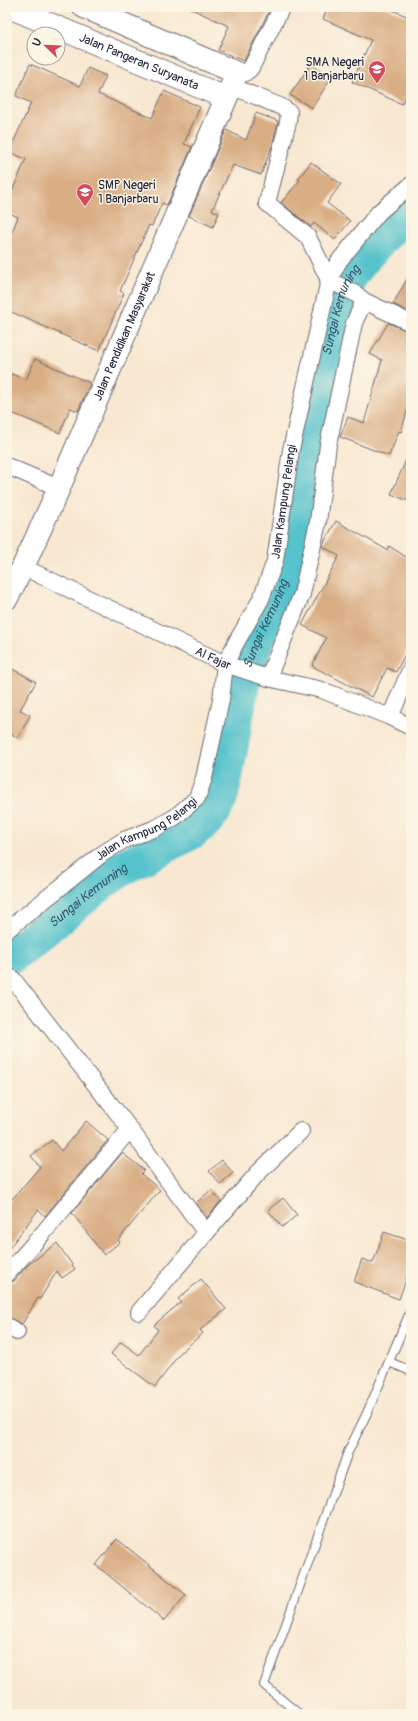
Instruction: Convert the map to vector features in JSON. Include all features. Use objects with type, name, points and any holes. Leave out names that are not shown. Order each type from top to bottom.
[{"type":"street","name":"Jalan Pangeran Suryanata","points":[[8,7],[231,86]]},
{"type":"street","points":[[84,7],[231,86],[289,112],[288,122],[267,203],[308,236],[331,281],[411,323]]},
{"type":"street","points":[[231,86],[251,68],[282,7]]},
{"type":"street","name":"Jalan Pendidikan Masyarakat","points":[[7,598],[23,567],[59,488],[231,86]]},
{"type":"street","name":"Jalan Kampung Pelangi","points":[[7,930],[102,854],[124,840],[156,828],[174,817],[197,798],[204,778],[227,665],[237,641],[262,599],[275,561],[291,450],[331,281],[339,261],[379,212],[411,186]]},
{"type":"street","points":[[264,677],[302,594],[318,522],[328,445],[360,297]]},
{"type":"street","points":[[7,466],[59,488]]},
{"type":"street","name":"Al Fajar","points":[[23,567],[227,665],[264,677],[322,690],[411,727]]},
{"type":"street","points":[[390,717],[411,668]]},
{"type":"street","points":[[12,978],[130,1129],[206,1233]]},
{"type":"street","points":[[7,1274],[130,1129]]},
{"type":"street","points":[[139,1312],[257,1174],[301,1131]]},
{"type":"lane","points":[[299,1714],[264,1685],[348,1452],[367,1413],[411,1310]]},
{"type":"lane","points":[[389,1362],[411,1371]]},
{"type":"building","points":[[187,7],[271,7],[244,61],[218,50],[229,26]]},
{"type":"building","points":[[328,7],[385,7],[411,18],[411,84],[402,104],[352,82],[371,40],[323,19]]},
{"type":"building","points":[[311,64],[331,78],[312,108],[290,95]]},
{"type":"building","name":"SMP Negeri 1 Banjarbaru","points":[[29,66],[35,66],[80,86],[88,68],[106,76],[98,94],[152,118],[164,91],[200,107],[184,144],[192,147],[167,205],[162,203],[152,226],[149,225],[120,291],[124,293],[99,351],[7,310],[7,244],[18,217],[7,212],[7,203],[26,159],[9,152],[31,103],[16,96]]},
{"type":"building","points":[[256,113],[278,121],[272,146],[261,175],[233,165],[212,210],[219,213],[213,227],[189,216],[226,130],[246,140]]},
{"type":"building","points":[[311,162],[341,184],[327,203],[350,221],[335,240],[314,223],[311,227],[281,203],[300,180],[298,179]]},
{"type":"building","points":[[411,272],[411,313],[393,304]]},
{"type":"building","points":[[388,323],[411,332],[411,398],[401,432],[399,431],[389,456],[340,437],[348,417],[364,423],[382,360],[370,354]]},
{"type":"building","points":[[35,359],[90,383],[78,411],[70,408],[60,433],[7,411],[7,372],[26,380]]},
{"type":"building","points":[[411,449],[411,502],[391,494]]},
{"type":"building","points":[[336,521],[387,550],[389,546],[411,560],[411,643],[396,672],[387,668],[372,697],[312,666],[326,638],[302,625],[339,556],[322,546]]},
{"type":"building","points":[[7,666],[36,682],[20,710],[30,715],[18,738],[8,732],[7,733]]},
{"type":"building","points":[[86,1121],[108,1140],[45,1216],[38,1210],[7,1251],[7,1205],[40,1167],[31,1156],[52,1140],[61,1151]]},
{"type":"building","points":[[122,1153],[144,1170],[141,1174],[160,1190],[118,1240],[120,1242],[104,1255],[72,1213]]},
{"type":"building","points":[[222,1160],[233,1173],[220,1184],[209,1171]]},
{"type":"building","points":[[211,1190],[221,1201],[207,1218],[196,1203]]},
{"type":"building","points":[[283,1198],[297,1215],[282,1227],[268,1210]]},
{"type":"building","points":[[384,1232],[411,1241],[411,1266],[399,1299],[354,1282],[362,1259],[373,1263]]},
{"type":"building","points":[[57,1243],[75,1269],[62,1278],[57,1271],[40,1299],[38,1298],[22,1324],[7,1317],[7,1283],[14,1281],[28,1265]]},
{"type":"building","points":[[201,1279],[226,1309],[200,1330],[203,1333],[180,1353],[155,1387],[111,1354],[121,1342],[139,1355],[158,1330],[154,1325],[181,1302],[178,1299]]},
{"type":"building","points":[[117,1539],[186,1595],[164,1621],[96,1565]]},
{"type":"waterway","name":"Sungai Kemuning","points":[[7,959],[101,883],[127,865],[191,832],[205,821],[214,810],[220,798],[226,771],[244,672],[280,591],[288,566],[316,395],[341,292],[363,258],[411,208]]},
{"type":"place","name":"SMA Negeri 1 Banjarbaru","points":[[377,84]]},
{"type":"place","name":"SMP Negeri 1 Banjarbaru","points":[[85,207]]}]
